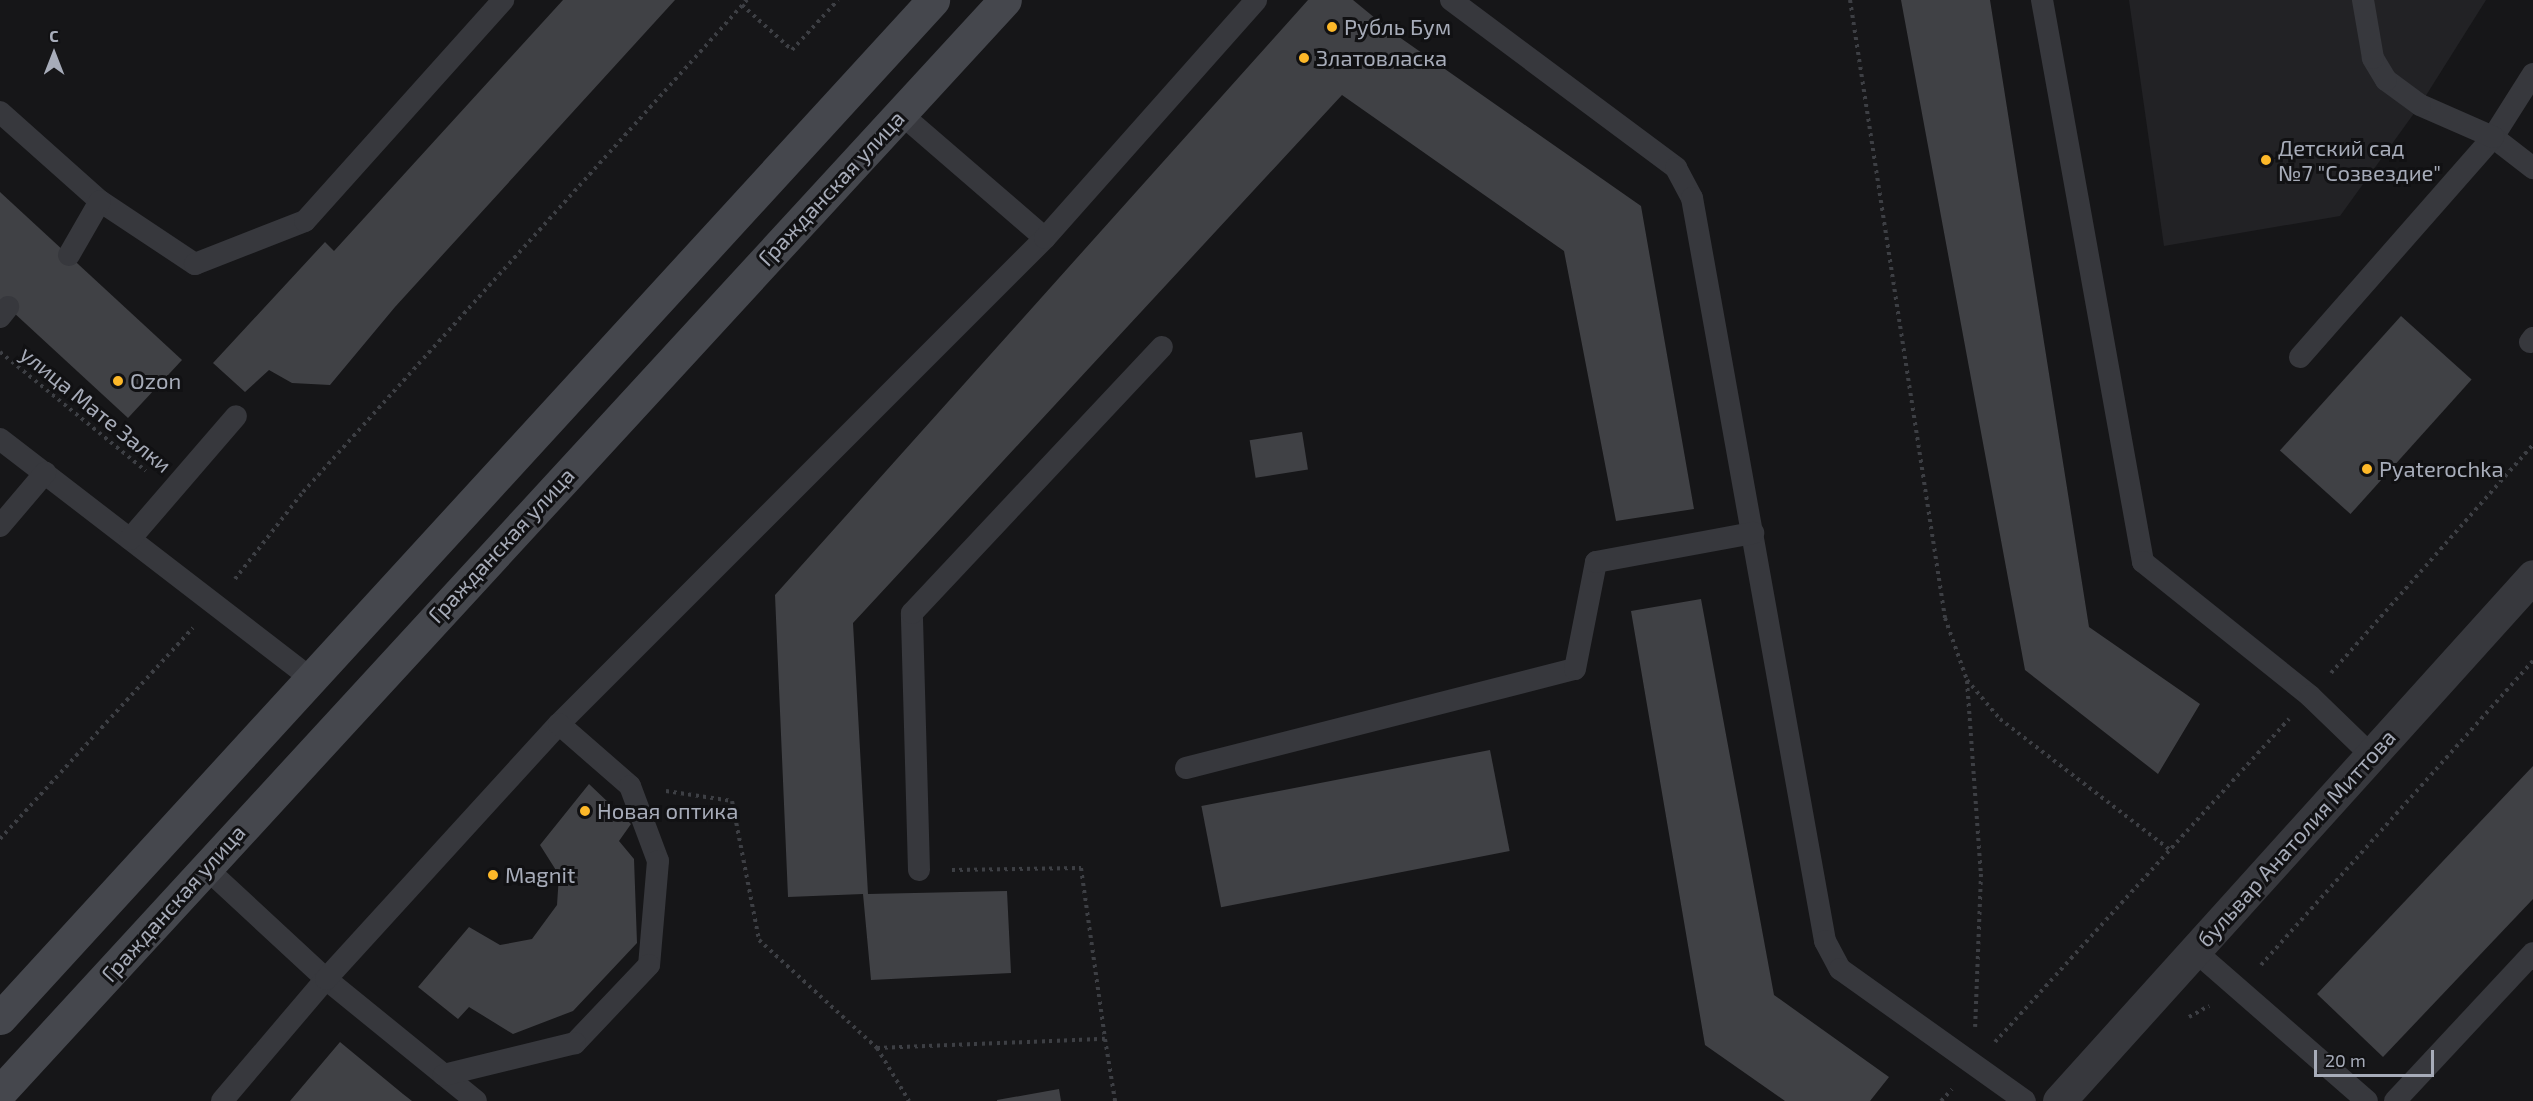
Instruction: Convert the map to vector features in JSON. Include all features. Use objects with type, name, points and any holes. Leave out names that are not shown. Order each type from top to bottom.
[{"type":"main road","points":[[0,1018],[933,0]]},
{"type":"main road","name":"Гражданская улица","points":[[0,1092],[1005,0]]},
{"type":"street","name":"бульвар Анатолия Миттова","points":[[2059,1101],[2533,576]]},
{"type":"lane","points":[[0,112],[99,201],[195,264],[305,220],[503,0]]},
{"type":"lane","points":[[222,1101],[326,980],[559,724],[1045,238],[1256,0]]},
{"type":"lane","points":[[1451,0],[1676,168],[1692,198],[1825,941],[1840,969],[2025,1101]]},
{"type":"lane","points":[[2042,0],[2143,562],[2310,696],[2372,755]]},
{"type":"lane","points":[[2363,0],[2373,58],[2386,80],[2420,105],[2493,137],[2533,168]]},
{"type":"lane","points":[[2300,357],[2493,137],[2533,74]]},
{"type":"lane","points":[[900,113],[1045,238]]},
{"type":"lane","points":[[69,255],[99,201]]},
{"type":"lane","points":[[919,870],[912,613],[1162,347]]},
{"type":"lane","points":[[130,539],[236,416]]},
{"type":"lane","points":[[0,439],[312,679]]},
{"type":"lane","points":[[0,526],[45,473]]},
{"type":"lane","points":[[1186,768],[1575,669],[1596,562],[1753,532]]},
{"type":"lane","points":[[444,1075],[575,1043],[649,965],[658,861],[630,786],[559,724]]},
{"type":"lane","points":[[206,868],[326,980],[476,1101]]},
{"type":"lane","points":[[2195,951],[2367,1101]]},
{"type":"lane","points":[[2395,1101],[2533,953]]},
{"type":"path","points":[[234,580],[303,492],[747,0]]},
{"type":"path","points":[[742,5],[792,50],[838,0]]},
{"type":"path","points":[[1850,0],[1945,618],[1967,680],[1981,874],[1974,1065]]},
{"type":"path","name":"улица Мате Залки","points":[[0,352],[171,492]]},
{"type":"path","points":[[1941,1101],[2310,696],[2533,445]]},
{"type":"path","points":[[0,839],[201,619]]},
{"type":"path","points":[[2182,1020],[2239,990],[2533,661]]},
{"type":"path","points":[[1967,680],[2000,719],[2170,850]]},
{"type":"path","points":[[630,786],[732,801],[759,940],[877,1048],[909,1101]]},
{"type":"path","points":[[919,870],[1081,868],[1115,1101]]},
{"type":"path","points":[[877,1048],[1105,1039]]},
{"type":"shaded area","name":"Детский сад №7 \"Созвездие\"","points":[[2129,0],[2486,0],[2420,105],[2340,216],[2164,246]]},
{"type":"building","points":[[563,0],[675,0],[395,307],[330,385],[292,383],[269,370],[245,392],[213,363],[325,242],[334,251]]},
{"type":"building","points":[[1308,0],[1353,0],[1392,32],[1641,206],[1694,509],[1616,521],[1564,251],[1342,95],[853,623],[868,894],[1007,891],[1011,973],[871,980],[863,894],[788,897],[775,595]]},
{"type":"building","points":[[1901,0],[1990,0],[2089,627],[2200,704],[2158,774],[2025,670]]},
{"type":"building","points":[[0,192],[182,360],[128,418],[0,300]]},
{"type":"building","points":[[2401,316],[2472,380],[2350,514],[2280,451]]},
{"type":"building","points":[[1302,432],[1308,470],[1256,478],[1250,440]]},
{"type":"building","points":[[1701,599],[1774,995],[1889,1077],[1870,1101],[1785,1101],[1705,1045],[1631,611]]},
{"type":"building","points":[[1490,750],[1510,851],[1221,907],[1201,806]]},
{"type":"building","points":[[2533,766],[2533,899],[2383,1057],[2317,994]]},
{"type":"building","points":[[589,784],[631,824],[619,841],[634,859],[637,943],[573,1011],[513,1034],[469,1007],[458,1019],[418,987],[469,927],[500,945],[532,939],[557,905],[559,875],[540,845]]},
{"type":"building","points":[[340,1042],[403,1094],[412,1101],[290,1101]]},
{"type":"building","points":[[1059,1089],[1061,1101],[997,1101],[997,1100]]},
{"type":"place","name":"Рубль Бум","points":[[1332,27]]},
{"type":"place","name":"Златовласка","points":[[1304,58]]},
{"type":"place","name":"Детский сад №7 \"Созвездие\"","points":[[2266,160]]},
{"type":"place","name":"Ozon","points":[[118,381]]},
{"type":"place","name":"Pyaterochka","points":[[2367,469]]},
{"type":"place","name":"Новая оптика","points":[[585,811]]},
{"type":"place","name":"Magnit","points":[[493,875]]}]
